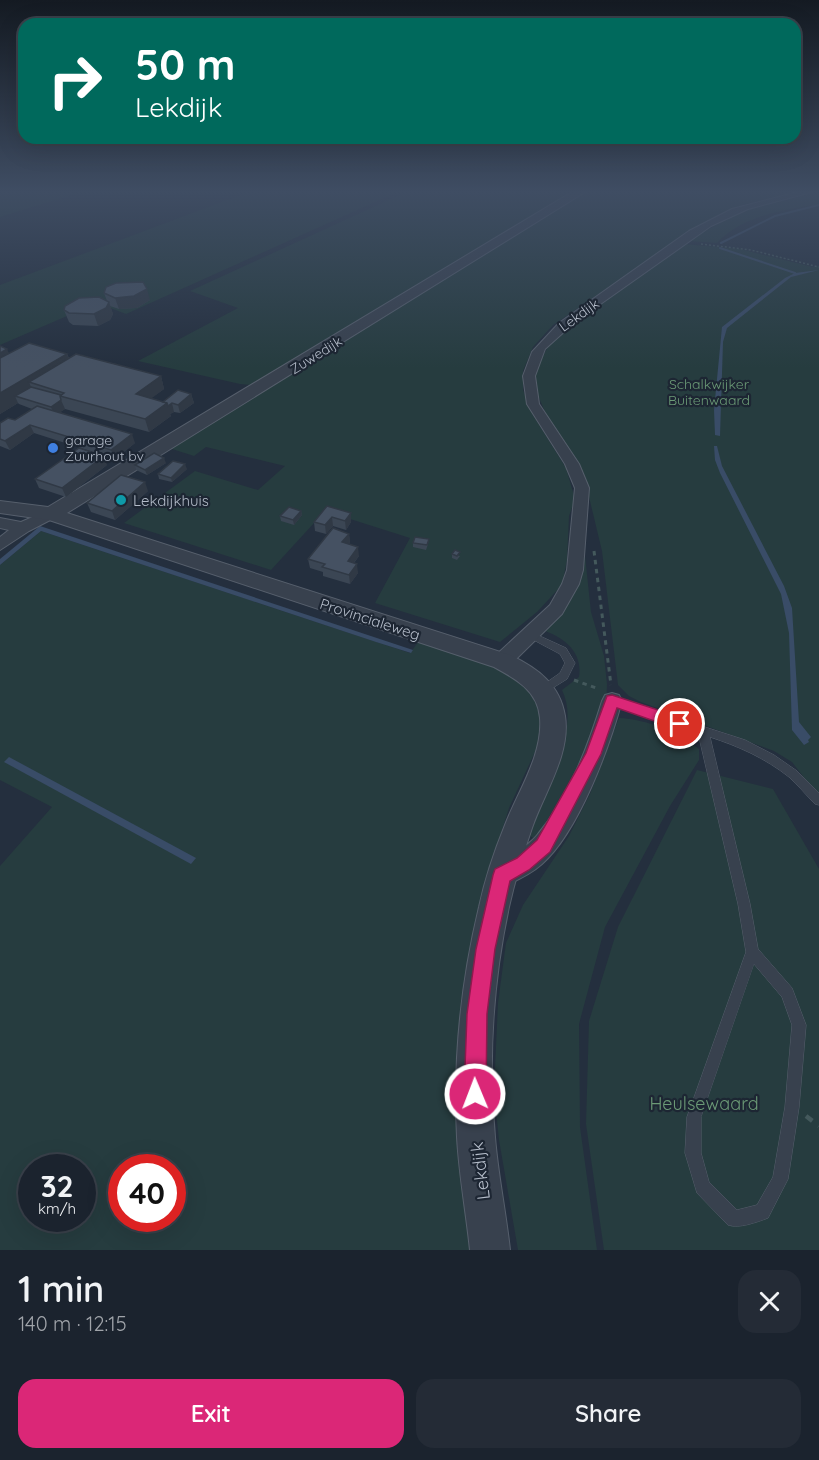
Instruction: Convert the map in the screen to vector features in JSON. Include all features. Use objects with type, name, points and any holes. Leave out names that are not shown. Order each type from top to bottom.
[{"type":"street","name":"Zuwedijk","points":[[51,514],[484,250]]},
{"type":"street","name":"Lekdijk","points":[[502,661],[563,601],[574,572],[578,524],[583,506],[580,482],[574,468],[539,417],[532,400],[529,378],[534,357],[555,332],[669,250]]},
{"type":"street","name":"Provincialeweg","points":[[0,507],[51,514],[502,661],[524,671],[543,690],[552,706],[555,725],[551,747],[502,875]]},
{"type":"street","points":[[0,545],[23,527],[51,514]]},
{"type":"street","points":[[0,523],[23,527]]},
{"type":"street","points":[[502,875],[523,864],[543,846],[593,754],[608,694]]},
{"type":"street","name":"Lekdijk","points":[[490,1250],[476,1138],[474,1071],[477,1014],[486,949],[502,875]]},
{"type":"lane","points":[[531,635],[563,651],[570,663],[564,676],[543,690]]},
{"type":"lane","points":[[608,694],[703,731],[741,743],[770,758],[793,774],[819,800]]},
{"type":"lane","points":[[703,731],[744,904],[752,952],[694,1118],[693,1153],[703,1187],[734,1219],[762,1212],[780,1179],[792,1107],[799,1025],[787,993],[752,952]]},
{"type":"path","points":[[752,250],[819,267]]},
{"type":"path","points":[[581,683],[608,694],[592,529],[583,506]]},
{"type":"green space","points":[[93,250],[268,250],[126,314],[97,303],[0,345],[0,285]]},
{"type":"green space","points":[[279,250],[482,250],[260,386],[240,384],[138,361],[238,308],[190,291]]},
{"type":"green space","points":[[491,250],[663,250],[553,325],[533,347],[523,371],[523,390],[533,415],[566,468],[575,499],[569,516],[567,560],[562,585],[537,612],[500,642],[375,603],[410,538],[325,511],[271,570],[124,523],[195,471],[258,490],[285,466],[206,447],[194,456],[169,448]]},
{"type":"green space","name":"Schalkwijker Buitenwaard","points":[[674,250],[745,250],[813,267],[819,266],[819,797],[792,762],[774,751],[641,702],[629,696],[618,685],[602,551],[584,476],[545,412],[537,393],[535,371],[549,345],[568,327]]},
{"type":"green space","points":[[41,531],[410,653],[419,641],[507,672],[521,681],[540,706],[541,739],[509,808],[492,862],[475,1250],[0,1250],[0,866],[52,807],[0,780],[0,565]]},
{"type":"green space","points":[[583,537],[591,612],[604,656],[607,684],[606,711],[588,749],[536,840],[529,835],[557,762],[567,725],[567,707],[562,690],[579,677],[578,660],[575,653],[564,641],[542,630],[563,609],[574,589]]},
{"type":"green space","points":[[619,718],[651,724],[681,737],[699,749],[699,760],[670,806],[605,927],[579,1024],[580,1127],[597,1250],[518,1250],[499,1140],[494,1090],[498,1003],[506,943],[523,905],[569,836],[590,794]]},
{"type":"green space","name":"Heulsewaard","points":[[697,770],[773,789],[819,869],[819,1250],[604,1250],[586,1124],[589,1021],[618,927]]},
{"type":"water","points":[[819,270],[791,277],[727,328],[723,342],[720,436],[715,435],[714,410],[722,327],[785,278],[795,273]]},
{"type":"water","points":[[714,446],[717,446],[722,466],[784,586],[792,608],[799,722],[811,737],[804,745],[792,730],[789,633],[781,594],[720,473],[715,460]]},
{"type":"water","points":[[40,526],[413,650],[411,653],[376,642],[41,531],[0,565],[0,559]]},
{"type":"water","points":[[9,757],[196,858],[191,864],[4,762]]},
{"type":"building","points":[[143,282],[147,289],[134,296],[115,298],[104,293],[106,287],[116,283]]},
{"type":"building","points":[[99,297],[109,302],[106,308],[94,314],[69,313],[64,310],[65,306],[79,298]]},
{"type":"building","points":[[29,343],[67,354],[0,393],[0,358]]},
{"type":"building","points":[[0,346],[7,349],[0,353]]},
{"type":"building","points":[[76,354],[161,376],[136,394],[167,403],[145,419],[60,396],[64,393],[29,382]]},
{"type":"building","points":[[31,387],[61,395],[61,400],[51,407],[15,396]]},
{"type":"building","points":[[178,390],[191,394],[178,405],[172,403],[168,406],[163,402]]},
{"type":"building","points":[[37,406],[132,434],[111,450],[30,425],[5,441],[0,439],[0,423],[8,418],[15,420]]},
{"type":"building","points":[[79,448],[104,456],[62,488],[35,479]]},
{"type":"building","points":[[154,453],[164,458],[145,470],[135,465]]},
{"type":"building","points":[[173,461],[185,464],[171,478],[158,474]]},
{"type":"building","points":[[121,475],[145,482],[112,511],[87,503]]},
{"type":"building","points":[[327,506],[351,513],[345,521],[332,517],[325,525],[314,522]]},
{"type":"building","points":[[289,507],[301,511],[293,520],[280,516]]},
{"type":"building","points":[[333,528],[349,534],[342,542],[358,547],[348,561],[357,564],[349,575],[322,567],[325,564],[308,559]]},
{"type":"building","points":[[415,537],[429,539],[427,545],[413,543]]},
{"type":"building","points":[[455,550],[460,552],[457,556],[452,554]]},
{"type":"waterway","points":[[727,250],[795,273]]},
{"type":"place","name":"garage Zuurhout bv","points":[[53,448]]},
{"type":"place","name":"Lekdijkhuis","points":[[121,500]]},
{"type":"route","points":[[475,1094],[477,1014],[486,949],[502,875],[538,853],[562,816],[606,725],[612,701],[680,724]]}]
